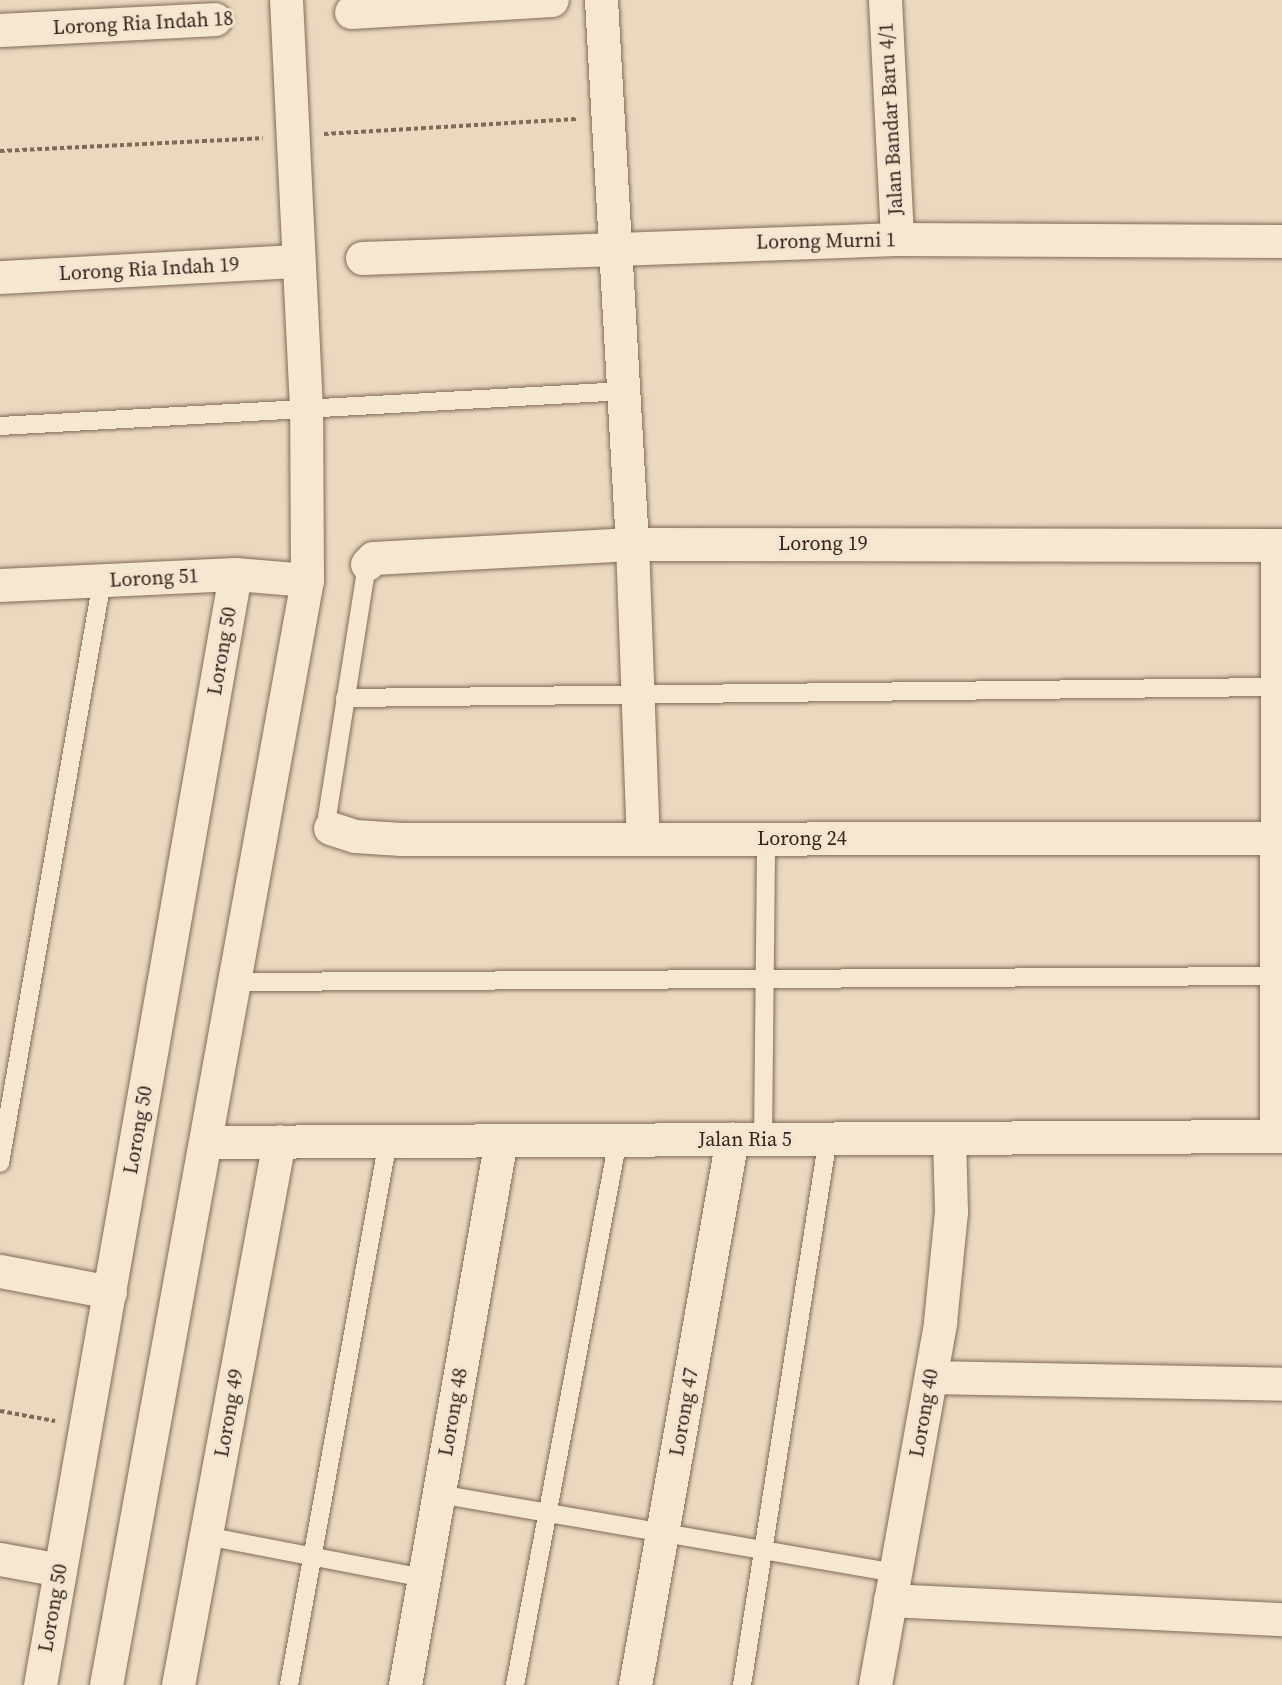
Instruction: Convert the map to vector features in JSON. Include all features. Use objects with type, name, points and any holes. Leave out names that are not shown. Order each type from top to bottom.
[{"type":"street","points":[[106,1685],[208,1142],[307,580],[306,408],[286,0]]},
{"type":"street","points":[[351,12],[552,0]]},
{"type":"street","points":[[602,0],[632,544],[643,839]]},
{"type":"street","name":"Jalan Bandar Baru 4/1","points":[[885,0],[897,239]]},
{"type":"street","name":"Lorong Ria Indah 18","points":[[0,30],[215,19]]},
{"type":"street","name":"Lorong Murni 1","points":[[617,246],[897,239],[1282,241]]},
{"type":"street","points":[[362,258],[617,246]]},
{"type":"street","name":"Lorong Ria Indah 19","points":[[0,277],[297,261]]},
{"type":"street","name":"Lorong 19","points":[[367,564],[373,558],[632,544],[1279,545]]},
{"type":"street","points":[[1279,545],[1275,687],[1279,1136]]},
{"type":"street","name":"Lorong 51","points":[[0,585],[235,574],[307,580]]},
{"type":"street","name":"Lorong 50","points":[[40,1685],[235,574]]},
{"type":"street","name":"Lorong 24","points":[[330,828],[355,836],[401,839],[1276,838]]},
{"type":"street","name":"Jalan Ria 5","points":[[208,1142],[1279,1136]]},
{"type":"street","name":"Lorong 40","points":[[875,1685],[931,1377],[948,1259],[949,1138]]},
{"type":"street","name":"Lorong 47","points":[[635,1685],[663,1533],[748,1139]]},
{"type":"street","name":"Lorong 48","points":[[405,1685],[501,1140]]},
{"type":"street","name":"Lorong 49","points":[[178,1685],[279,1141]]},
{"type":"street","points":[[0,1271],[110,1292]]},
{"type":"street","points":[[931,1377],[1282,1384]]},
{"type":"street","points":[[0,1559],[60,1570]]},
{"type":"street","points":[[893,1587],[1282,1619]]},
{"type":"lane","points":[[0,426],[624,391]]},
{"type":"lane","points":[[330,828],[327,816],[367,564]]},
{"type":"lane","points":[[0,1163],[102,580]]},
{"type":"lane","points":[[345,698],[1275,687]]},
{"type":"lane","points":[[748,1139],[765,982],[766,838]]},
{"type":"lane","points":[[236,982],[765,982],[1277,976]]},
{"type":"lane","points":[[742,1685],[828,1138]]},
{"type":"lane","points":[[516,1685],[618,1140]]},
{"type":"lane","points":[[289,1685],[388,1141]]},
{"type":"lane","points":[[438,1494],[763,1550],[893,1587]]},
{"type":"lane","points":[[206,1536],[424,1578]]},
{"type":"path","points":[[0,151],[608,117]]},
{"type":"path","points":[[0,1411],[86,1427]]}]
